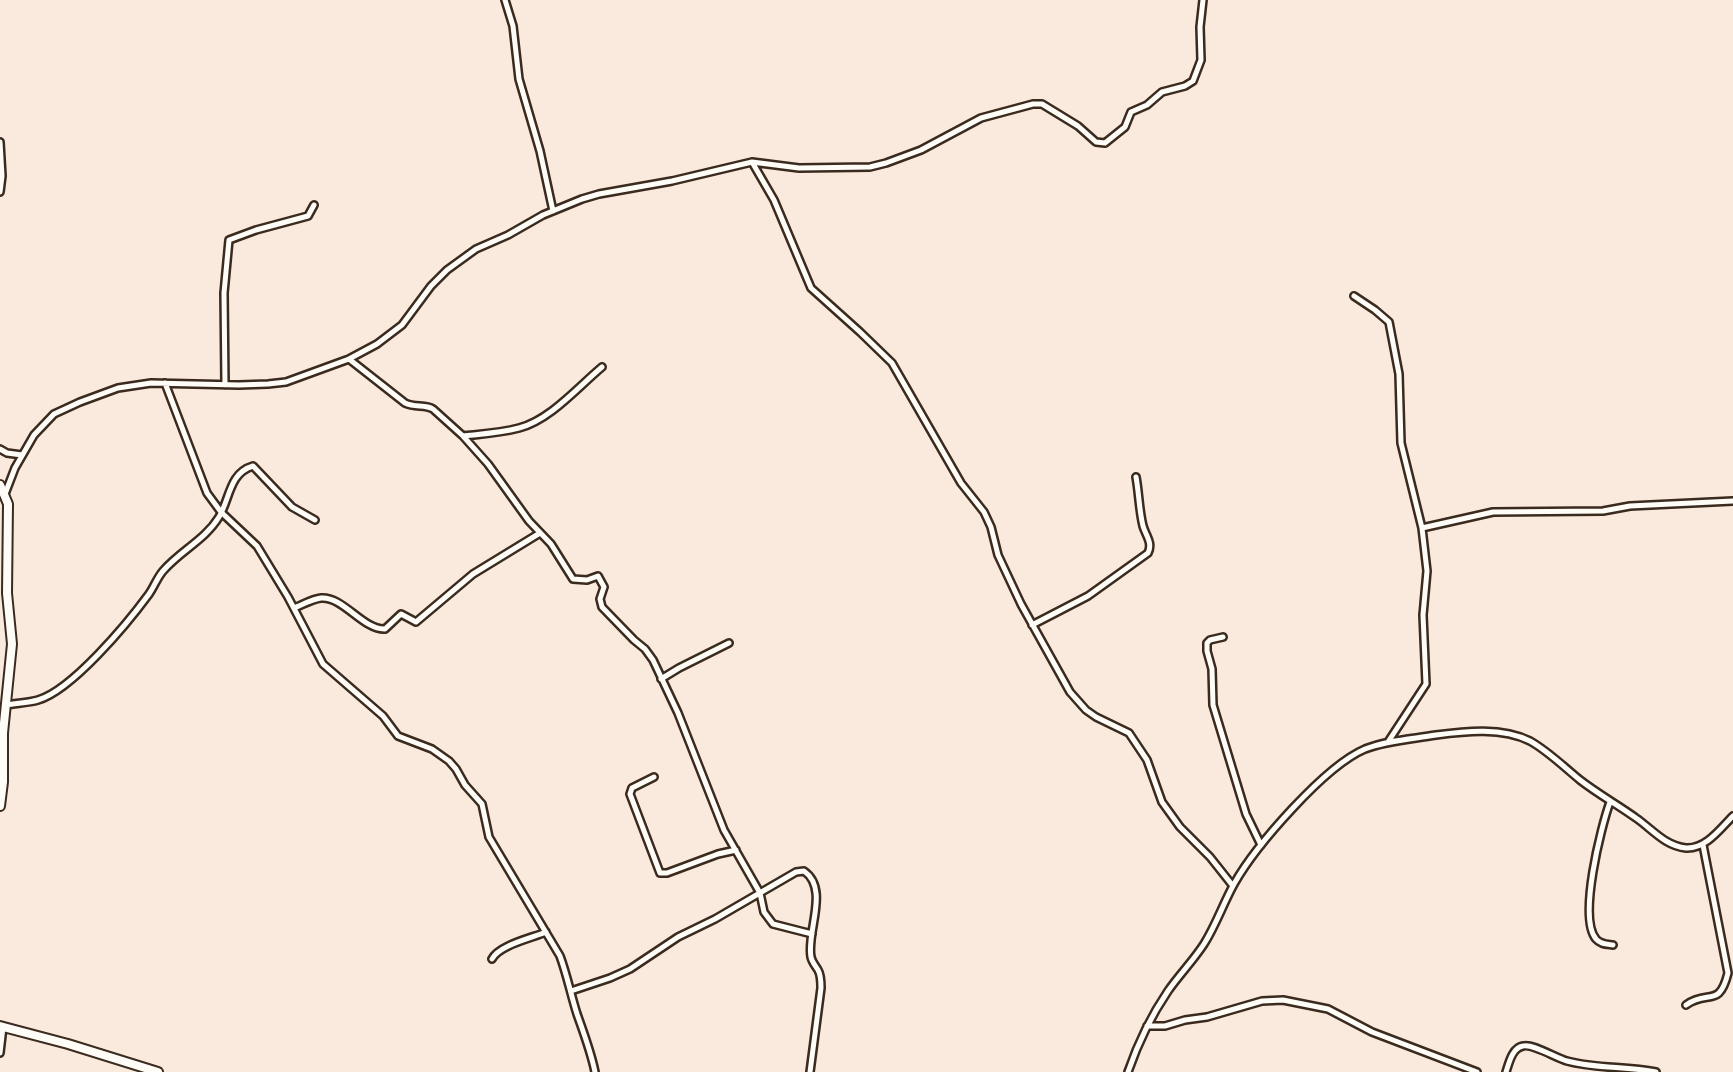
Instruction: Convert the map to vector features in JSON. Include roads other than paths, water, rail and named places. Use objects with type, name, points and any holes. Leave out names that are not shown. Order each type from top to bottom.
[{"type":"street","points":[[505,0],[513,26],[524,100],[540,151],[553,211]]},
{"type":"street","points":[[5,494],[22,455],[34,435],[54,414],[118,388],[151,383],[225,385],[286,382],[349,359],[377,344],[402,325],[431,286],[447,270],[476,249],[553,211],[599,194],[672,181],[752,162],[799,168],[870,167],[921,150],[981,118],[1032,104],[1042,104],[1078,126],[1096,142],[1105,143],[1125,127],[1131,112],[1147,105],[1162,93],[1193,81],[1201,60],[1200,20],[1203,0]]},
{"type":"street","points":[[0,142],[2,176],[0,192]]},
{"type":"street","points":[[752,162],[774,200],[811,288],[892,363],[961,483],[984,512],[991,527],[998,555],[1032,625],[1070,692],[1095,717],[1129,733],[1147,760],[1162,802],[1233,886]]},
{"type":"street","points":[[225,385],[224,293],[229,240],[308,216],[314,205]]},
{"type":"street","points":[[1354,296],[1375,309],[1389,322],[1399,374],[1401,443],[1422,528],[1427,571],[1423,615],[1426,684],[1388,742]]},
{"type":"street","points":[[349,359],[405,403],[415,407],[433,409],[463,436],[551,544],[573,579],[600,577],[604,587],[600,599],[602,607],[645,649],[662,679],[678,713],[724,830],[760,893],[764,912],[773,924],[812,934]]},
{"type":"street","points":[[463,436],[497,434],[529,424],[551,411],[602,367]]},
{"type":"street","points":[[165,383],[207,494],[221,512],[257,546],[294,608],[323,664],[383,716],[398,736],[432,748],[456,769],[465,785],[479,799],[483,807],[489,837],[560,956],[589,1042],[595,1072]]},
{"type":"street","points":[[0,449],[22,455]]},
{"type":"street","points":[[6,705],[37,700],[55,692],[80,672],[134,613],[164,569],[204,535],[221,512],[234,481],[242,472],[253,466],[292,507],[315,520]]},
{"type":"street","points":[[1032,625],[1088,596],[1148,553],[1150,543],[1142,524],[1136,477]]},
{"type":"street","points":[[0,485],[8,504],[7,593],[12,644],[3,733],[3,782],[0,806]]},
{"type":"street","points":[[1422,528],[1493,512],[1603,511],[1630,506],[1733,501]]},
{"type":"street","points":[[294,608],[316,599],[328,598],[376,628],[385,628],[401,614],[416,622],[480,568],[540,533]]},
{"type":"street","points":[[1223,637],[1207,643],[1212,669],[1213,705],[1246,814],[1261,845]]},
{"type":"street","points":[[662,679],[729,643]]},
{"type":"street","points":[[1128,1072],[1147,1026],[1169,990],[1204,943],[1233,886],[1261,845],[1284,818],[1337,766],[1363,750],[1388,742],[1448,734],[1495,732],[1520,737],[1544,750],[1610,802],[1637,818],[1669,843],[1686,848],[1703,844],[1733,816]]},
{"type":"street","points":[[654,777],[632,788],[630,794],[660,873],[667,873],[718,854],[736,850]]},
{"type":"street","points":[[1610,802],[1602,824],[1595,858],[1590,918],[1592,932],[1596,939],[1601,944],[1613,945]]},
{"type":"street","points":[[1686,1005],[1695,998],[1715,997],[1721,992],[1728,973],[1703,844]]},
{"type":"street","points":[[571,990],[630,969],[678,937],[796,872],[804,871],[815,888],[816,909],[811,958],[820,977],[821,988],[810,1072]]},
{"type":"street","points":[[492,959],[495,953],[505,948],[546,932]]},
{"type":"street","points":[[1147,1026],[1165,1026],[1262,1001],[1283,1000],[1328,1009],[1372,1032],[1477,1072]]},
{"type":"street","points":[[0,1053],[2,1026],[158,1072]]},
{"type":"street","points":[[1506,1072],[1513,1052],[1520,1046],[1526,1045],[1553,1056],[1593,1067],[1656,1072]]}]
